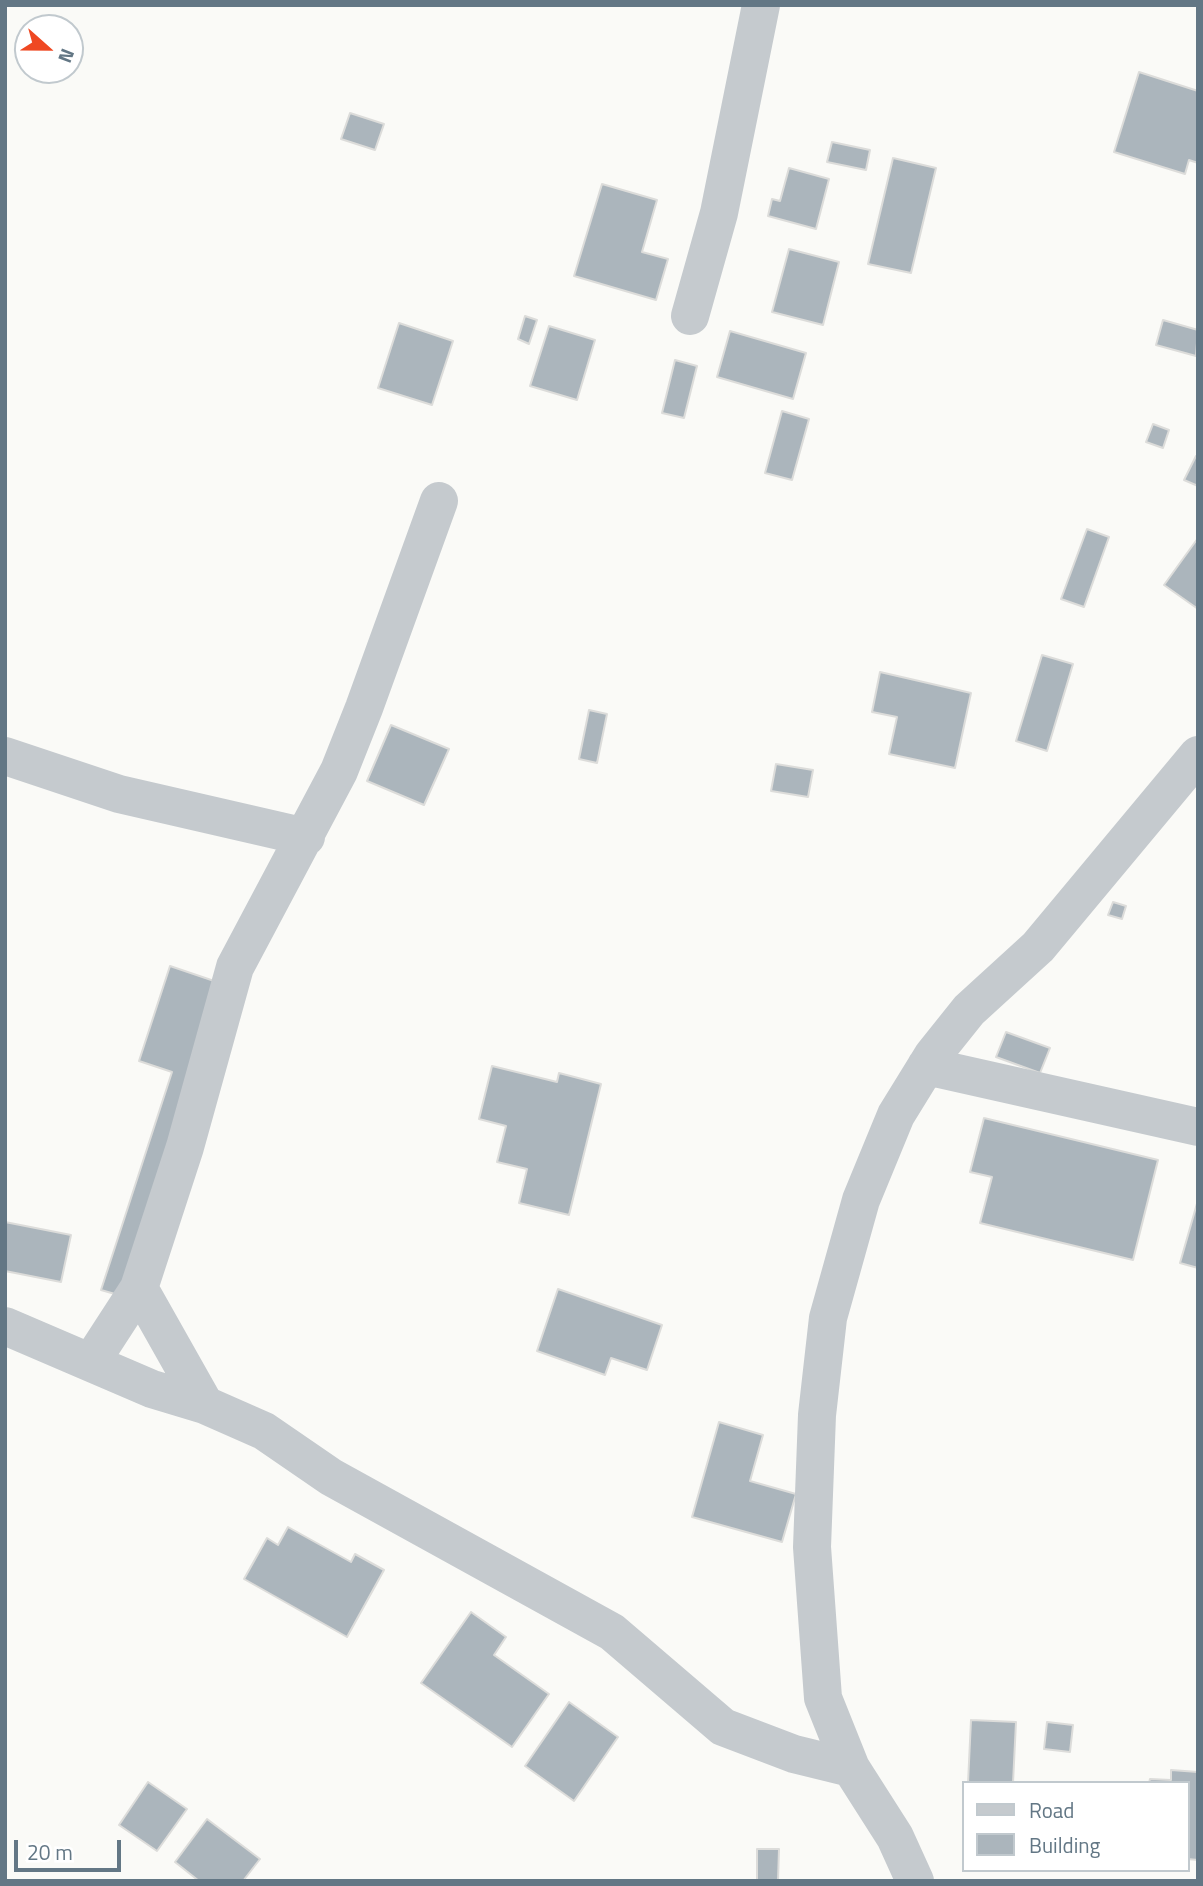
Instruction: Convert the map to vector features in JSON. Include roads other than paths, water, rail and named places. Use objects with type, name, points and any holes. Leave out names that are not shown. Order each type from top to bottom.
[{"type":"street","points":[[690,316],[719,213],[761,5]]},
{"type":"street","points":[[91,1362],[139,1288],[185,1147],[235,967],[306,837],[365,708],[439,501]]},
{"type":"street","points":[[915,1881],[895,1837],[851,1768],[823,1698],[812,1547],[817,1415],[828,1318],[861,1200],[896,1115],[926,1066],[969,1010],[1038,947],[1198,755]]},
{"type":"street","points":[[5,756],[119,794],[306,837]]},
{"type":"street","points":[[926,1066],[1198,1126]]},
{"type":"street","points":[[139,1288],[205,1405]]},
{"type":"street","points":[[5,1326],[152,1389],[205,1405],[264,1431],[331,1477],[612,1632],[723,1727],[794,1754],[851,1768]]}]
